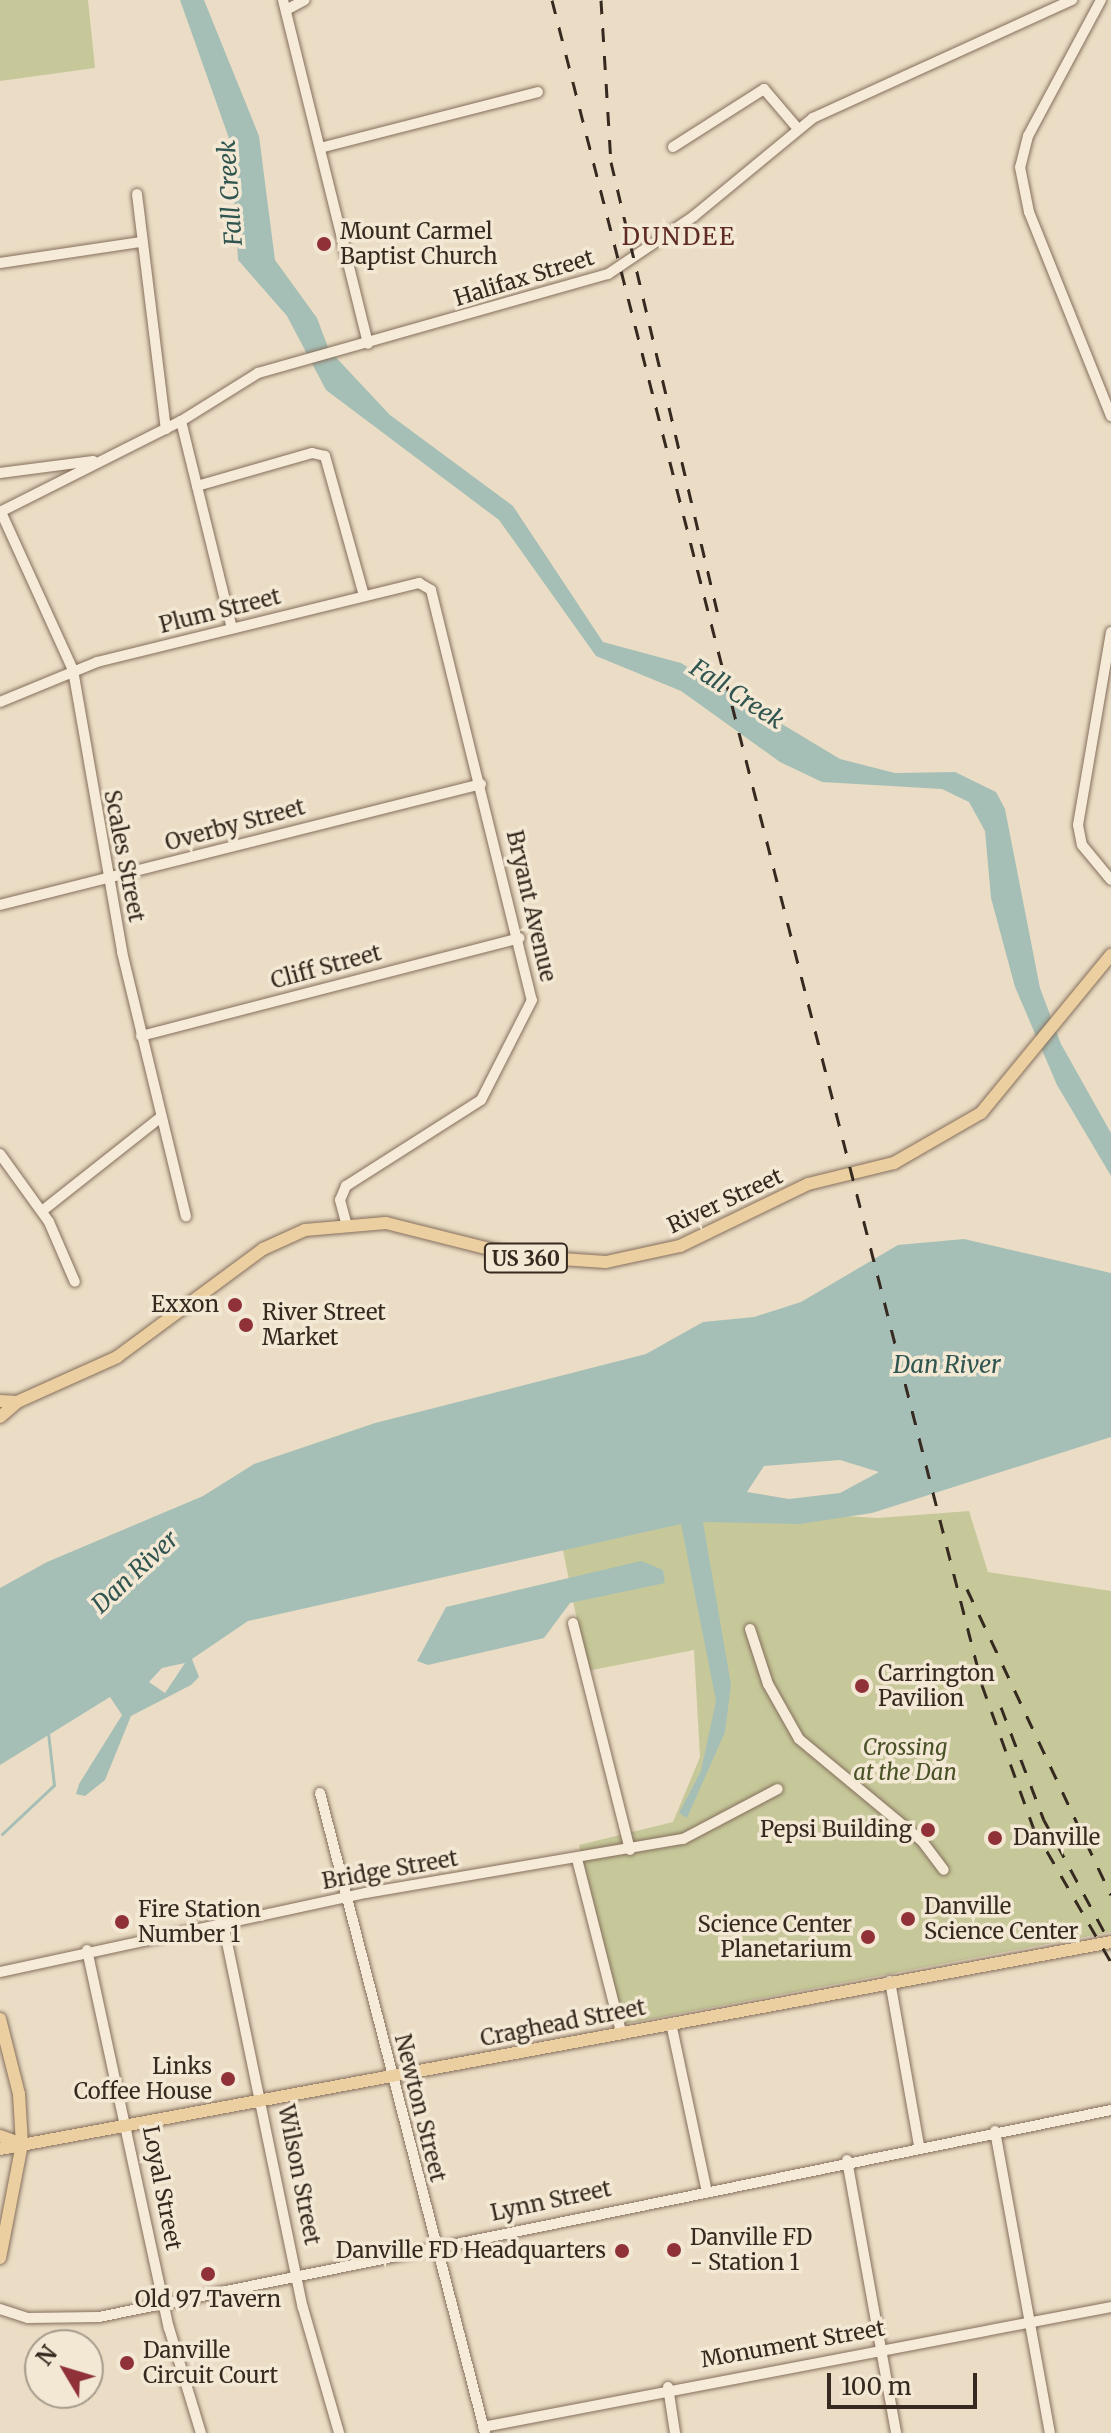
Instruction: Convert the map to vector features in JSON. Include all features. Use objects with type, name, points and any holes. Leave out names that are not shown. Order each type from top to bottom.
[{"type":"main road","name":"River Street","points":[[0,1417],[17,1402],[117,1357],[263,1249],[346,1222],[398,1225],[552,1261],[651,1255],[711,1234],[808,1184],[934,1146],[981,1113],[1111,955]]},
{"type":"main road","name":"River Street","points":[[0,1401],[17,1402]]},
{"type":"main road","name":"Craghead Street","points":[[0,2149],[1111,1942]]},
{"type":"main road","points":[[0,2019],[19,2094],[22,2144],[0,2258]]},
{"type":"main road","name":"Craghead Street","points":[[0,2136],[22,2144]]},
{"type":"street","points":[[305,0],[285,5],[368,344]]},
{"type":"street","name":"Halifax Street","points":[[1,512],[98,460],[181,421],[244,380],[285,365],[608,274],[694,216],[798,129],[1072,0]]},
{"type":"street","points":[[1101,0],[1028,136],[1020,167],[1029,212],[1111,416]]},
{"type":"street","points":[[673,147],[764,89],[798,129]]},
{"type":"street","points":[[320,148],[538,92]]},
{"type":"street","points":[[137,194],[166,429]]},
{"type":"street","points":[[0,263],[141,242]]},
{"type":"street","points":[[181,421],[232,628]]},
{"type":"street","points":[[197,486],[319,454],[329,461],[364,596]]},
{"type":"street","points":[[0,473],[98,460]]},
{"type":"street","name":"Scales Street","points":[[1,512],[73,670],[107,879],[141,1036],[186,1216]]},
{"type":"street","name":"Plum Street","points":[[0,702],[73,670],[364,596],[425,584],[437,612]]},
{"type":"street","name":"Bryant Avenue","points":[[346,1222],[340,1200],[346,1186],[473,1109],[488,1090],[532,1000],[520,938],[437,612]]},
{"type":"street","points":[[1111,632],[1078,825],[1082,845],[1111,880]]},
{"type":"street","name":"Overby Street","points":[[0,905],[481,784]]},
{"type":"street","name":"Cliff Street","points":[[141,1036],[520,938]]},
{"type":"street","points":[[42,1211],[161,1117]]},
{"type":"street","points":[[0,1154],[42,1211],[75,1282]]},
{"type":"street","points":[[573,1623],[630,1850]]},
{"type":"street","points":[[750,1629],[768,1684],[799,1739],[922,1841],[944,1870]]},
{"type":"street","name":"Bridge Street","points":[[0,1972],[87,1950],[347,1897],[691,1837],[778,1789]]},
{"type":"street","name":"Newton Street","points":[[320,1793],[484,2430]]},
{"type":"street","points":[[577,1859],[621,2032]]},
{"type":"street","name":"Wilson Street","points":[[223,1923],[264,2100],[298,2277],[339,2433]]},
{"type":"street","name":"Loyal Street","points":[[87,1950],[130,2126],[164,2305],[201,2433]]},
{"type":"street","points":[[890,1981],[919,2145]]},
{"type":"street","points":[[671,2023],[706,2187]]},
{"type":"street","name":"Lynn Street","points":[[0,2309],[79,2319],[164,2305],[706,2187],[1111,2110]]},
{"type":"street","points":[[995,2131],[1050,2433]]},
{"type":"street","points":[[847,2160],[896,2433]]},
{"type":"street","name":"Monument Street","points":[[484,2430],[668,2387],[1111,2307]]},
{"type":"street","points":[[668,2387],[675,2433]]},
{"type":"green space","points":[[0,0],[88,0],[95,68],[0,81]]},
{"type":"green space","name":"Crossing at the Dan","points":[[969,1511],[988,1572],[1111,1591],[1111,1932],[624,2024],[579,1845],[673,1822],[700,1757],[694,1650],[587,1671],[560,1535],[774,1512],[878,1518]]},
{"type":"water","points":[[180,0],[204,0],[259,136],[275,260],[317,318],[329,350],[390,415],[513,506],[603,642],[681,663],[840,759],[895,773],[955,772],[996,792],[1005,809],[1040,988],[1061,1044],[1111,1133],[1111,1176],[1057,1085],[1015,987],[991,898],[985,831],[969,802],[942,789],[822,782],[780,762],[681,691],[596,656],[499,520],[326,390],[287,316],[238,260],[231,144]]},
{"type":"water","name":"Dan River","points":[[964,1239],[1111,1273],[1111,1437],[872,1513],[800,1524],[703,1522],[731,1685],[725,1732],[687,1818],[679,1813],[701,1771],[716,1701],[681,1524],[248,1621],[192,1659],[199,1677],[191,1685],[131,1716],[105,1780],[85,1796],[76,1794],[79,1784],[122,1715],[110,1697],[0,1765],[0,1588],[47,1562],[203,1496],[254,1464],[375,1423],[646,1354],[703,1322],[754,1317],[801,1302],[898,1245]],"holes":[[[840,1460],[879,1472],[840,1493],[789,1499],[747,1492],[764,1466]],[[185,1663],[165,1693],[149,1682],[162,1668]]]},
{"type":"water","points":[[641,1561],[663,1570],[665,1583],[570,1603],[544,1638],[428,1665],[417,1661],[446,1607]]},
{"type":"waterway","points":[[2,1834],[54,1785],[48,1732]]},
{"type":"railway","points":[[552,0],[982,1685],[1033,1827],[1111,1962]]},
{"type":"railway","points":[[601,0],[611,162],[720,623]]},
{"type":"railway","points":[[967,1589],[1111,1895]]},
{"type":"railway","points":[[1001,1707],[1044,1820],[1108,1939]]},
{"type":"place","name":"Mount Carmel Baptist Church","points":[[324,244]]},
{"type":"place","name":"Exxon","points":[[235,1305]]},
{"type":"place","name":"River Street Market","points":[[246,1325]]},
{"type":"place","name":"Carrington Pavilion","points":[[862,1686]]},
{"type":"place","name":"Pepsi Building","points":[[928,1830]]},
{"type":"place","name":"Danville","points":[[995,1838]]},
{"type":"place","name":"Danville Science Center","points":[[908,1919]]},
{"type":"place","name":"Fire Station Number 1","points":[[122,1922]]},
{"type":"place","name":"Science Center Planetarium","points":[[868,1937]]},
{"type":"place","name":"Links Coffee House","points":[[228,2079]]},
{"type":"place","name":"Danville FD - Station 1","points":[[674,2250]]},
{"type":"place","name":"Danville FD Headquarters","points":[[622,2251]]},
{"type":"place","name":"Old 97 Tavern","points":[[208,2274]]},
{"type":"place","name":"Danville Circuit Court","points":[[127,2363]]},
{"type":"district","name":"DUNDEE","points":[[679,237]]},
{"type":"water label","name":"Fall Creek","points":[[230,193]]},
{"type":"water label","name":"Fall Creek","points":[[737,694]]}]
